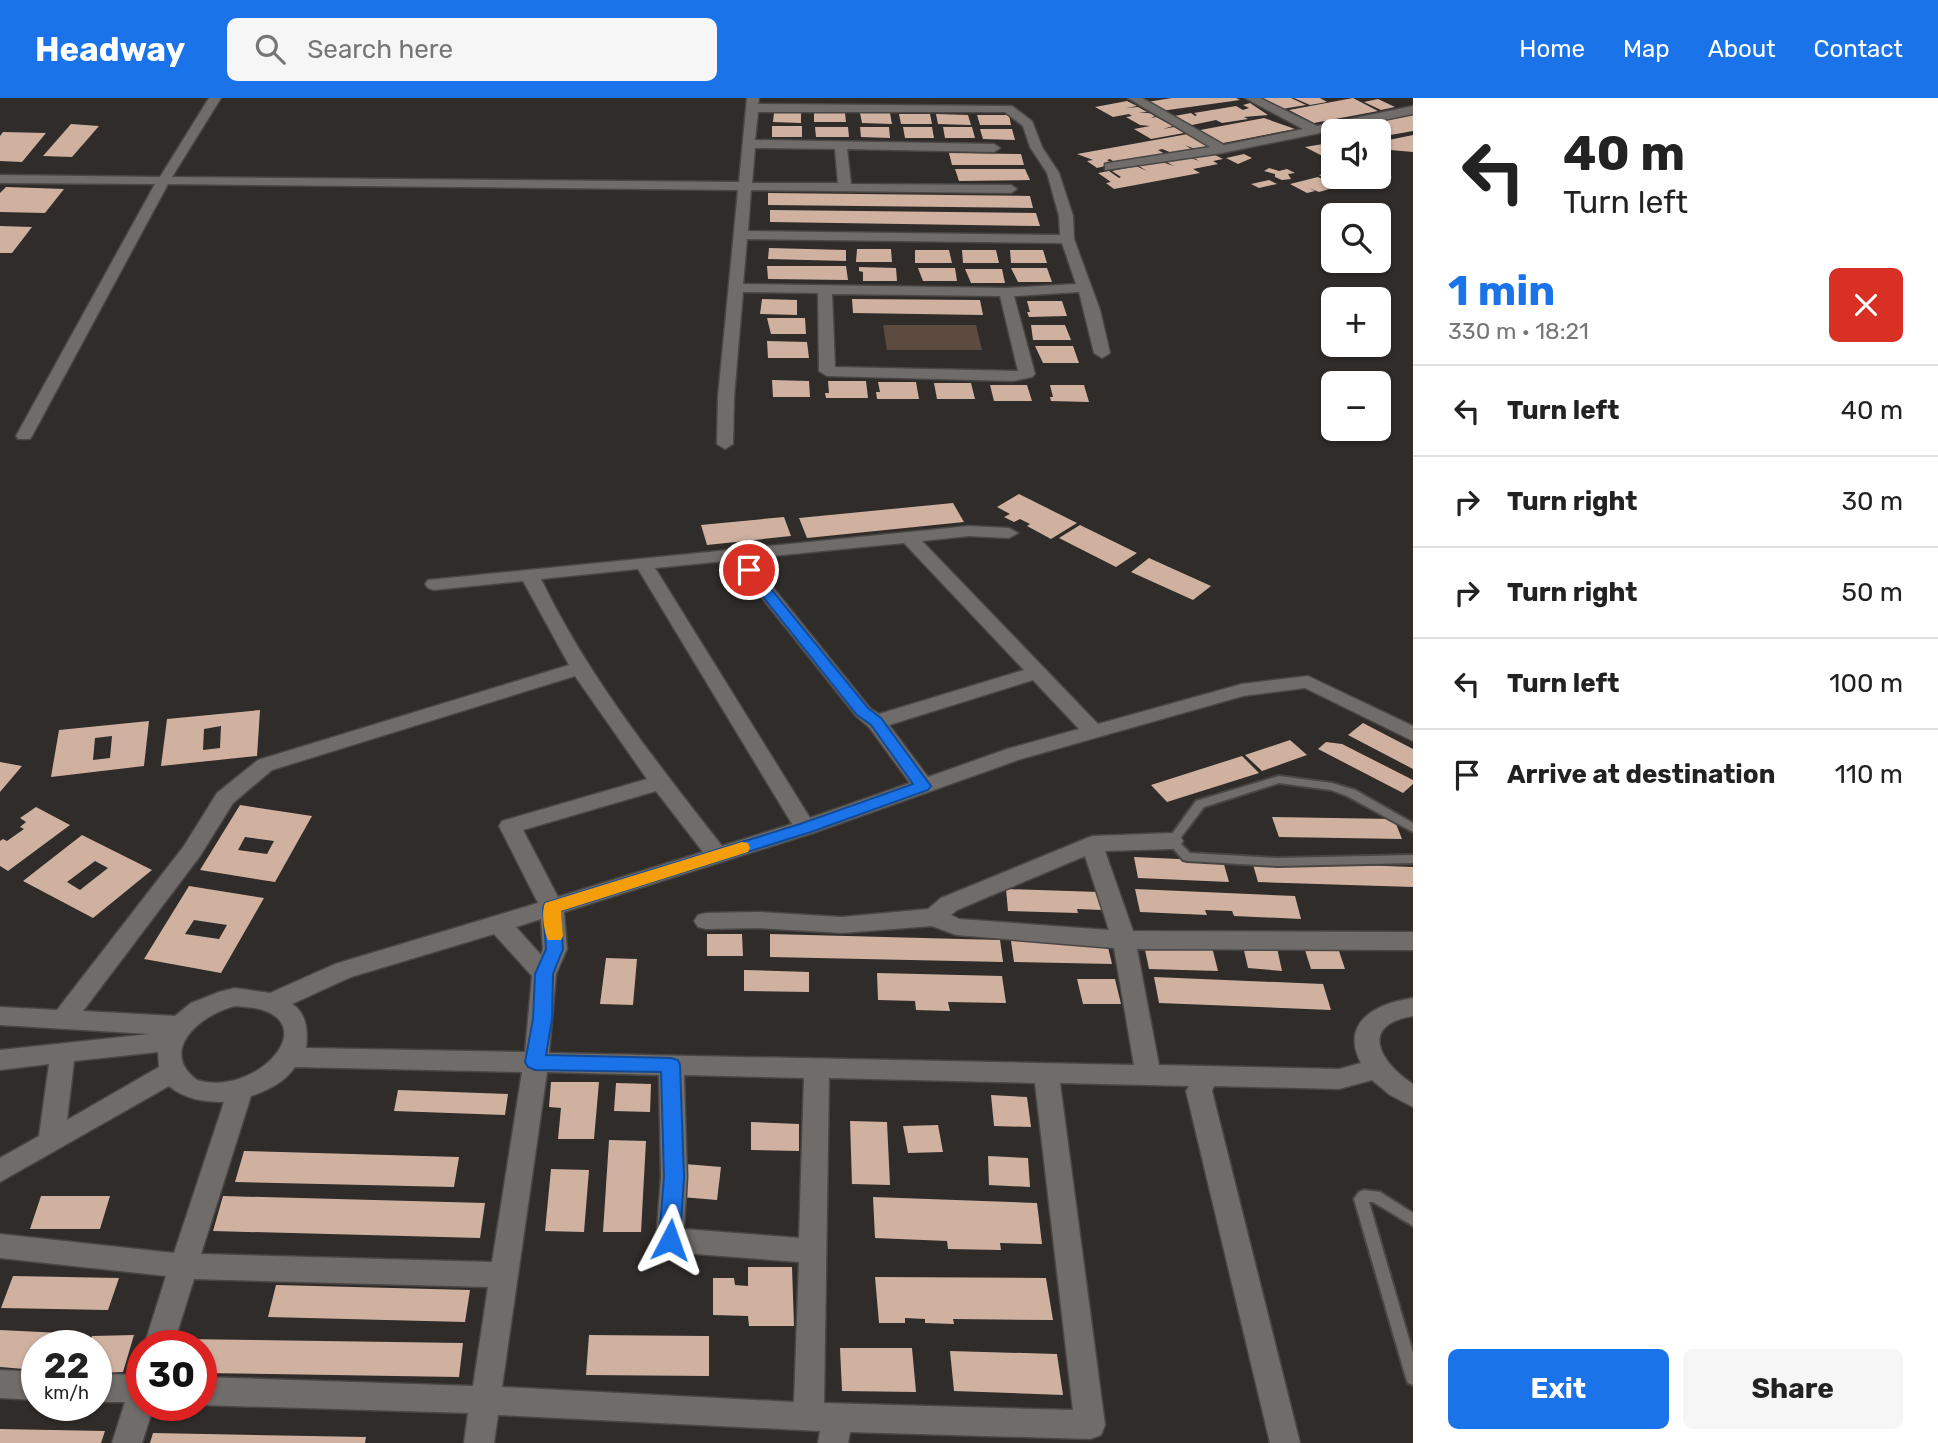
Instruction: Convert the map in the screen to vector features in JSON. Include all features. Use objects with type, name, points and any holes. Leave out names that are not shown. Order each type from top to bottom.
[{"type":"street","points":[[24,436],[164,180],[215,98]]},
{"type":"street","points":[[1133,98],[1222,149]]},
{"type":"street","points":[[1251,98],[1314,129]]},
{"type":"street","points":[[1403,98],[1413,103]]},
{"type":"street","points":[[725,444],[726,397],[753,103],[1008,108],[1028,124],[1035,147],[1053,173],[1066,216],[1067,239],[1093,310],[1102,353]]},
{"type":"street","points":[[1109,167],[1222,149],[1413,110]]},
{"type":"street","points":[[749,144],[994,148]]},
{"type":"street","points":[[841,146],[845,186]]},
{"type":"street","points":[[0,179],[1011,189]]},
{"type":"street","points":[[740,235],[1067,239]]},
{"type":"street","points":[[735,288],[1006,292],[1083,288]]},
{"type":"street","points":[[825,290],[827,371],[999,376],[1027,374],[1006,292]]},
{"type":"street","points":[[434,584],[627,563],[645,565],[741,552],[910,539],[969,531],[1009,533]]},
{"type":"street","points":[[910,539],[1093,731]]},
{"type":"street","points":[[741,552],[749,570],[863,712],[876,722],[923,786]]},
{"type":"street","points":[[645,565],[805,828]]},
{"type":"street","points":[[529,573],[548,617],[580,668],[717,855]]},
{"type":"street","points":[[64,1019],[192,851],[225,797],[265,765],[580,668]]},
{"type":"street","points":[[876,722],[1036,673]]},
{"type":"street","points":[[273,1002],[343,970],[805,828],[1014,754],[1242,690],[1308,682],[1413,734]]},
{"type":"street","points":[[478,1443],[542,1019],[544,974],[555,949],[551,908],[510,826],[661,782]]},
{"type":"street","points":[[934,917],[949,904],[1092,844],[1172,841]]},
{"type":"street","points":[[1092,844],[1124,940],[1148,1075]]},
{"type":"street","points":[[706,920],[842,925],[934,917],[956,927],[1124,940],[1413,941]]},
{"type":"street","points":[[499,924],[544,974]]},
{"type":"street","points":[[0,1060],[63,1053],[176,1033],[205,1007],[235,997],[255,997],[273,1002],[287,1011],[295,1025],[297,1041],[290,1057],[278,1072],[260,1084],[219,1094],[200,1091],[184,1083],[173,1071],[169,1057],[176,1033]]},
{"type":"street","points":[[1413,1007],[1397,1008],[1381,1014],[1371,1025],[1367,1038],[1369,1053],[1377,1069],[1393,1085],[1413,1097]]},
{"type":"street","points":[[0,1016],[64,1019],[176,1033]]},
{"type":"street","points":[[51,1141],[63,1053]]},
{"type":"street","points":[[290,1057],[1339,1079],[1377,1069]]},
{"type":"street","points":[[671,1065],[674,1177],[670,1240],[813,1251]]},
{"type":"street","points":[[817,1068],[813,1251],[826,1426]]},
{"type":"street","points":[[0,1171],[173,1071]]},
{"type":"street","points":[[217,1392],[485,1400],[826,1426],[1091,1434],[1046,1073]]},
{"type":"street","points":[[1206,1076],[1199,1091],[1285,1443]]},
{"type":"street","points":[[163,1330],[240,1091]]},
{"type":"street","points":[[0,1246],[183,1266],[503,1275]]},
{"type":"street","points":[[0,1384],[21,1385]]},
{"type":"street","points":[[127,1443],[134,1421]]},
{"type":"lane","points":[[1413,828],[1351,793],[1332,787],[1279,779],[1200,804],[1172,841],[1187,856],[1277,862],[1413,859]]},
{"type":"lane","points":[[1413,1220],[1375,1196],[1364,1196],[1361,1199],[1413,1378]]},
{"type":"shaded area","points":[[883,325],[976,325],[982,350],[887,350]]},
{"type":"building","points":[[1172,98],[1240,100],[1161,111],[1147,102]]},
{"type":"building","points":[[1256,98],[1291,98],[1306,105],[1282,109]]},
{"type":"building","points":[[1294,98],[1320,98],[1327,102],[1310,105]]},
{"type":"building","points":[[1353,98],[1378,111],[1321,119],[1321,122],[1314,123],[1289,110]]},
{"type":"building","points":[[1378,99],[1395,107],[1381,110],[1364,102]]},
{"type":"building","points":[[1127,101],[1137,106],[1126,108],[1138,107],[1147,112],[1138,113],[1149,113],[1155,116],[1151,118],[1156,117],[1173,126],[1163,129],[1174,127],[1184,133],[1151,139],[1134,129],[1150,126],[1140,125],[1126,117],[1132,116],[1129,114],[1113,117],[1095,107]]},
{"type":"building","points":[[1250,103],[1268,115],[1192,125],[1174,116],[1191,113],[1195,116],[1197,115],[1194,113],[1236,106],[1243,110],[1249,108],[1243,105]]},
{"type":"building","points":[[774,112],[801,113],[801,123],[773,122]]},
{"type":"building","points":[[814,113],[845,113],[846,122],[814,122]]},
{"type":"building","points":[[860,113],[890,113],[892,124],[862,123]]},
{"type":"building","points":[[899,114],[930,114],[932,124],[901,124]]},
{"type":"building","points":[[936,114],[968,115],[971,125],[938,124]]},
{"type":"building","points":[[977,115],[1009,115],[1011,125],[980,125]]},
{"type":"building","points":[[1413,115],[1413,131],[1391,135],[1391,119]]},
{"type":"building","points":[[1264,118],[1295,129],[1218,144],[1195,131]]},
{"type":"building","points":[[71,124],[99,126],[72,157],[43,156]]},
{"type":"building","points":[[772,126],[802,126],[802,137],[772,137]]},
{"type":"building","points":[[815,127],[848,127],[849,137],[816,137]]},
{"type":"building","points":[[860,127],[889,127],[890,138],[861,137]]},
{"type":"building","points":[[903,127],[932,127],[934,138],[905,138]]},
{"type":"building","points":[[943,127],[972,127],[975,138],[945,138]]},
{"type":"building","points":[[980,129],[1012,129],[1015,140],[983,139]]},
{"type":"building","points":[[3,132],[46,133],[22,162],[0,161],[0,136]]},
{"type":"building","points":[[1188,134],[1209,146],[1195,149],[1185,145],[1193,150],[1172,153],[1162,149],[1158,150],[1167,155],[1134,158],[1138,160],[1117,164],[1110,159],[1107,160],[1114,164],[1097,168],[1087,161],[1093,160],[1077,154]]},
{"type":"building","points":[[1413,135],[1413,152],[1391,150],[1391,140]]},
{"type":"building","points":[[1321,144],[1321,155],[1305,147]]},
{"type":"building","points":[[949,153],[1021,154],[1024,165],[952,165]]},
{"type":"building","points":[[1211,153],[1223,159],[1213,161],[1218,164],[1193,169],[1200,173],[1114,189],[1106,183],[1111,182],[1098,173],[1109,171],[1119,178],[1121,177],[1112,171],[1136,166],[1147,171],[1139,166],[1162,162],[1174,166],[1165,161],[1188,157],[1199,161],[1191,156]]},
{"type":"building","points":[[1244,154],[1252,158],[1238,164],[1226,158]]},
{"type":"building","points":[[1269,168],[1279,171],[1287,169],[1295,173],[1288,174],[1291,179],[1282,180],[1275,177],[1275,174],[1264,171]]},
{"type":"building","points":[[955,169],[1025,169],[1030,180],[959,181]]},
{"type":"building","points":[[1318,177],[1321,179],[1321,189],[1330,189],[1319,192],[1309,188],[1315,191],[1307,193],[1290,184]]},
{"type":"building","points":[[1269,180],[1277,184],[1259,188],[1251,184]]},
{"type":"building","points":[[6,187],[64,189],[45,213],[0,212],[0,193]]},
{"type":"building","points":[[768,193],[1030,196],[1033,208],[768,205]]},
{"type":"building","points":[[770,210],[1036,213],[1040,226],[770,222]]},
{"type":"building","points":[[0,226],[32,227],[12,253],[0,253]]},
{"type":"building","points":[[769,248],[846,250],[846,261],[768,259]]},
{"type":"building","points":[[857,249],[891,249],[892,262],[856,262]]},
{"type":"building","points":[[915,250],[949,250],[952,263],[915,263]]},
{"type":"building","points":[[962,250],[996,250],[999,263],[963,263]]},
{"type":"building","points":[[1010,250],[1043,250],[1047,263],[1011,263]]},
{"type":"building","points":[[767,266],[846,266],[848,280],[768,279]]},
{"type":"building","points":[[859,267],[896,268],[897,281],[863,281],[863,272],[859,271]]},
{"type":"building","points":[[918,268],[955,268],[957,281],[923,281]]},
{"type":"building","points":[[1011,268],[1047,268],[1052,282],[1018,282]]},
{"type":"building","points":[[965,269],[1002,269],[1005,283],[971,283]]},
{"type":"building","points":[[762,299],[797,300],[797,315],[760,314]]},
{"type":"building","points":[[852,299],[980,300],[983,315],[853,313]]},
{"type":"building","points":[[1027,301],[1062,301],[1067,316],[1029,317]]},
{"type":"building","points":[[767,318],[805,318],[806,334],[771,334]]},
{"type":"building","points":[[1031,325],[1065,325],[1071,340],[1033,340]]},
{"type":"building","points":[[767,341],[807,342],[809,358],[768,358]]},
{"type":"building","points":[[1035,346],[1073,346],[1079,363],[1043,363]]},
{"type":"building","points":[[772,380],[809,381],[810,397],[773,397]]},
{"type":"building","points":[[828,381],[866,381],[868,398],[826,398],[825,393],[829,393]]},
{"type":"building","points":[[878,382],[916,382],[919,399],[877,399],[876,392],[880,392]]},
{"type":"building","points":[[934,383],[971,383],[975,399],[937,399]]},
{"type":"building","points":[[990,385],[1027,385],[1032,401],[994,401]]},
{"type":"building","points":[[1050,385],[1084,385],[1089,402],[1051,401],[1050,397],[1053,397]]},
{"type":"building","points":[[1019,494],[1077,523],[1051,539],[1020,519],[1014,522],[1004,517],[1010,514],[997,507]]},
{"type":"building","points":[[953,503],[964,522],[807,538],[799,518]]},
{"type":"building","points":[[784,517],[791,536],[707,545],[701,525]]},
{"type":"building","points":[[1080,525],[1137,553],[1116,567],[1059,538]]},
{"type":"building","points":[[1149,558],[1211,586],[1193,600],[1131,572]]},
{"type":"building","points":[[260,710],[257,756],[161,766],[167,719]],"holes":[[[221,726],[220,748],[203,750],[204,729]]]},
{"type":"building","points":[[149,721],[144,766],[51,777],[59,730]],"holes":[[[112,736],[110,758],[93,760],[95,738]]]},
{"type":"building","points":[[1363,723],[1413,749],[1413,769],[1348,735]]},
{"type":"building","points":[[1290,740],[1307,755],[1262,771],[1245,755]]},
{"type":"building","points":[[1326,742],[1342,744],[1413,780],[1413,784],[1403,793],[1318,749]]},
{"type":"building","points":[[1242,756],[1259,773],[1167,802],[1151,785]]},
{"type":"building","points":[[0,762],[22,766],[0,792]]},
{"type":"building","points":[[240,805],[312,816],[275,882],[200,870]],"holes":[[[245,837],[274,841],[267,854],[238,850]]]},
{"type":"building","points":[[36,807],[70,825],[8,871],[0,866],[0,841],[7,841],[24,829],[20,827],[26,822],[20,818]]},
{"type":"building","points":[[1272,817],[1394,819],[1402,839],[1279,837]]},
{"type":"building","points":[[82,835],[152,870],[93,918],[23,881]],"holes":[[[95,861],[108,868],[80,890],[67,882]]]},
{"type":"building","points":[[1134,857],[1223,861],[1229,882],[1138,878]]},
{"type":"building","points":[[1252,861],[1413,867],[1413,887],[1258,882]]},
{"type":"building","points":[[189,886],[264,898],[221,973],[144,959]],"holes":[[[194,920],[227,925],[219,939],[185,934]]]},
{"type":"building","points":[[1006,889],[1099,892],[1102,910],[1077,909],[1078,913],[1008,911]]},
{"type":"building","points":[[1135,889],[1295,896],[1301,919],[1234,916],[1232,911],[1205,910],[1207,915],[1140,912]]},
{"type":"building","points":[[707,934],[742,934],[743,956],[707,956]]},
{"type":"building","points":[[770,934],[1000,940],[1003,962],[770,957]]},
{"type":"building","points":[[1011,941],[1107,943],[1112,964],[1014,962]]},
{"type":"building","points":[[1144,945],[1212,947],[1218,971],[1149,969]]},
{"type":"building","points":[[1243,946],[1277,948],[1282,971],[1248,968]]},
{"type":"building","points":[[1305,950],[1339,951],[1345,969],[1311,969]]},
{"type":"building","points":[[606,958],[637,959],[633,1005],[600,1004]]},
{"type":"building","points":[[744,970],[809,972],[809,992],[744,991]]},
{"type":"building","points":[[877,973],[1002,976],[1006,1003],[948,1002],[950,1011],[916,1010],[915,1001],[878,1000]]},
{"type":"building","points":[[1154,977],[1323,984],[1331,1010],[1159,1003]]},
{"type":"building","points":[[1077,979],[1115,979],[1121,1004],[1083,1004]]},
{"type":"building","points":[[551,1082],[599,1082],[594,1139],[558,1139],[561,1108],[549,1107]]},
{"type":"building","points":[[616,1083],[651,1084],[650,1112],[614,1111]]},
{"type":"building","points":[[398,1090],[508,1094],[505,1115],[394,1111]]},
{"type":"building","points":[[991,1095],[1027,1097],[1031,1127],[994,1126]]},
{"type":"building","points":[[850,1121],[887,1122],[890,1185],[852,1184]]},
{"type":"building","points":[[751,1122],[799,1124],[799,1151],[751,1150]]},
{"type":"building","points":[[938,1125],[943,1152],[908,1153],[903,1126]]},
{"type":"building","points":[[609,1140],[646,1141],[641,1232],[603,1232]]},
{"type":"building","points":[[244,1151],[459,1157],[454,1187],[235,1182]]},
{"type":"building","points":[[988,1156],[1028,1158],[1030,1187],[989,1185]]},
{"type":"building","points":[[685,1164],[721,1167],[717,1200],[681,1197]]},
{"type":"building","points":[[551,1169],[589,1170],[584,1232],[545,1231]]},
{"type":"building","points":[[41,1196],[110,1196],[100,1229],[30,1229]]},
{"type":"building","points":[[223,1196],[485,1203],[480,1238],[213,1231]]},
{"type":"building","points":[[873,1197],[1037,1203],[1042,1244],[1000,1243],[1001,1250],[948,1249],[947,1241],[875,1238]]},
{"type":"building","points":[[748,1267],[792,1267],[794,1326],[749,1326],[748,1316],[713,1315],[713,1278],[734,1278],[735,1285],[748,1286]]},
{"type":"building","points":[[13,1276],[119,1278],[108,1310],[1,1308]]},
{"type":"building","points":[[875,1277],[1046,1278],[1053,1320],[953,1319],[954,1324],[925,1323],[925,1319],[905,1318],[905,1323],[879,1323]]},
{"type":"building","points":[[276,1285],[470,1290],[465,1322],[268,1317]]},
{"type":"building","points":[[0,1330],[21,1331],[21,1369],[0,1367]]},
{"type":"building","points":[[126,1335],[126,1362],[123,1372],[112,1372],[112,1336]]},
{"type":"building","points":[[589,1335],[709,1336],[709,1376],[586,1375]]},
{"type":"building","points":[[217,1339],[463,1343],[459,1377],[217,1373]]},
{"type":"building","points":[[840,1348],[912,1348],[916,1392],[842,1391]]},
{"type":"building","points":[[950,1351],[1057,1354],[1063,1395],[954,1391]]},
{"type":"building","points":[[0,1429],[105,1431],[101,1443],[0,1443]]},
{"type":"building","points":[[153,1433],[366,1437],[365,1443],[150,1443]]},
{"type":"slow traffic","points":[[555,936],[551,908],[742,848]]},
{"type":"route","points":[[670,1240],[674,1177],[671,1065],[535,1062],[542,1019],[544,974],[555,949],[551,908],[805,828],[923,786],[876,722],[863,712],[749,570]]}]
